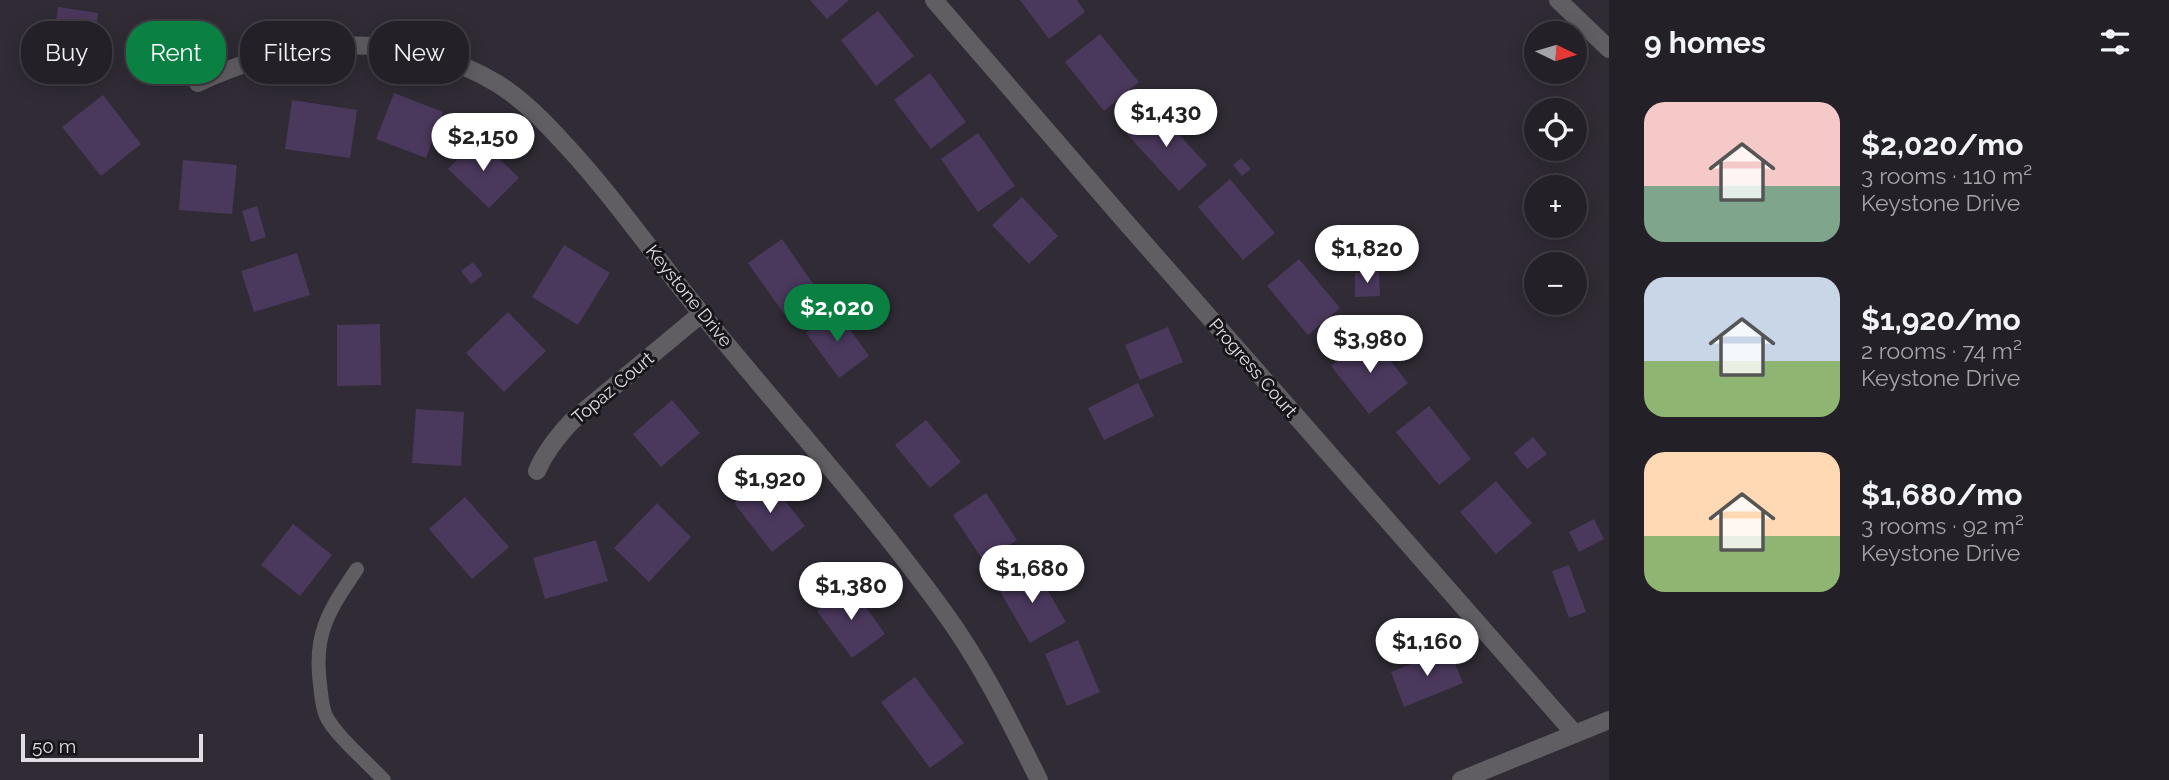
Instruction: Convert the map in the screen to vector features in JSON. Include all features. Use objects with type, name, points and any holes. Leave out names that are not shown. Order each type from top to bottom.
[{"type":"street","name":"Progress Court","points":[[934,0],[1575,734]]},
{"type":"street","points":[[1558,0],[1609,49]]},
{"type":"street","name":"Keystone Drive","points":[[226,69],[295,50],[353,44],[400,49],[424,54],[470,71],[498,84],[534,111],[586,166],[701,314],[872,519],[945,614],[1000,702],[1039,780]]},
{"type":"street","name":"Topaz Court","points":[[537,471],[554,441],[571,422],[701,314]]},
{"type":"street","points":[[1461,780],[1609,720]]},
{"type":"lane","points":[[357,569],[331,608],[320,636],[318,670],[325,714],[334,729],[384,780]]},
{"type":"building","points":[[810,0],[849,0],[827,19]]},
{"type":"building","points":[[1020,0],[1077,0],[1085,12],[1049,39]]},
{"type":"building","points":[[58,7],[98,13],[97,21],[56,21]]},
{"type":"building","points":[[878,11],[914,56],[876,86],[841,40]]},
{"type":"building","points":[[1100,34],[1139,82],[1104,111],[1065,62]]},
{"type":"building","points":[[930,73],[966,122],[931,149],[894,100]]},
{"type":"building","points":[[394,93],[443,112],[426,158],[376,139]]},
{"type":"building","points":[[103,95],[141,144],[101,176],[62,127]]},
{"type":"building","points":[[292,100],[357,110],[350,158],[285,149]]},
{"type":"building","points":[[1154,107],[1207,165],[1179,191],[1126,133]]},
{"type":"building","points":[[978,133],[1015,186],[978,212],[941,159]]},
{"type":"building","points":[[478,138],[519,178],[489,208],[448,169]]},
{"type":"building","points":[[1241,158],[1251,169],[1242,176],[1233,165]]},
{"type":"building","points":[[183,160],[237,165],[232,214],[179,210]]},
{"type":"building","points":[[1230,179],[1275,233],[1243,260],[1198,207]]},
{"type":"building","points":[[1022,197],[1058,236],[1029,264],[992,225]]},
{"type":"building","points":[[257,206],[266,237],[251,242],[242,211]]},
{"type":"building","points":[[782,239],[818,291],[784,314],[748,263]]},
{"type":"building","points":[[564,245],[610,273],[578,325],[532,297]]},
{"type":"building","points":[[297,253],[310,295],[254,312],[241,271]]},
{"type":"building","points":[[1299,259],[1340,308],[1308,335],[1267,286]]},
{"type":"building","points":[[473,262],[483,275],[471,284],[461,271]]},
{"type":"building","points":[[1379,272],[1380,296],[1355,297],[1355,273]]},
{"type":"building","points":[[836,310],[869,356],[839,378],[806,333]]},
{"type":"building","points":[[508,312],[546,351],[504,392],[466,353]]},
{"type":"building","points":[[380,324],[381,385],[337,386],[337,325]]},
{"type":"building","points":[[1168,327],[1183,362],[1140,380],[1125,345]]},
{"type":"building","points":[[1371,336],[1408,383],[1369,414],[1331,366]]},
{"type":"building","points":[[1138,383],[1154,416],[1104,440],[1088,408]]},
{"type":"building","points":[[672,400],[700,433],[661,467],[633,434]]},
{"type":"building","points":[[1429,406],[1471,459],[1439,485],[1396,432]]},
{"type":"building","points":[[416,409],[464,412],[461,466],[412,463]]},
{"type":"building","points":[[926,420],[961,462],[930,488],[895,445]]},
{"type":"building","points":[[1533,437],[1547,454],[1527,469],[1514,453]]},
{"type":"building","points":[[767,478],[805,526],[772,552],[734,503]]},
{"type":"building","points":[[1496,481],[1532,523],[1496,554],[1460,512]]},
{"type":"building","points":[[986,493],[1017,540],[984,562],[953,515]]},
{"type":"building","points":[[465,497],[509,547],[472,579],[429,529]]},
{"type":"building","points":[[657,503],[691,537],[649,582],[614,548]]},
{"type":"building","points":[[1594,519],[1604,539],[1579,552],[1569,532]]},
{"type":"building","points":[[293,524],[332,555],[300,596],[261,565]]},
{"type":"building","points":[[596,540],[608,581],[545,599],[533,558]]},
{"type":"building","points":[[1569,565],[1586,612],[1569,618],[1552,571]]},
{"type":"building","points":[[1034,567],[1066,622],[1030,643],[998,588]]},
{"type":"building","points":[[851,586],[885,634],[852,658],[817,611]]},
{"type":"building","points":[[1078,640],[1100,692],[1067,706],[1045,654]]},
{"type":"building","points":[[1449,649],[1463,683],[1404,707],[1391,672]]},
{"type":"building","points":[[915,677],[964,743],[930,768],[881,702]]}]
